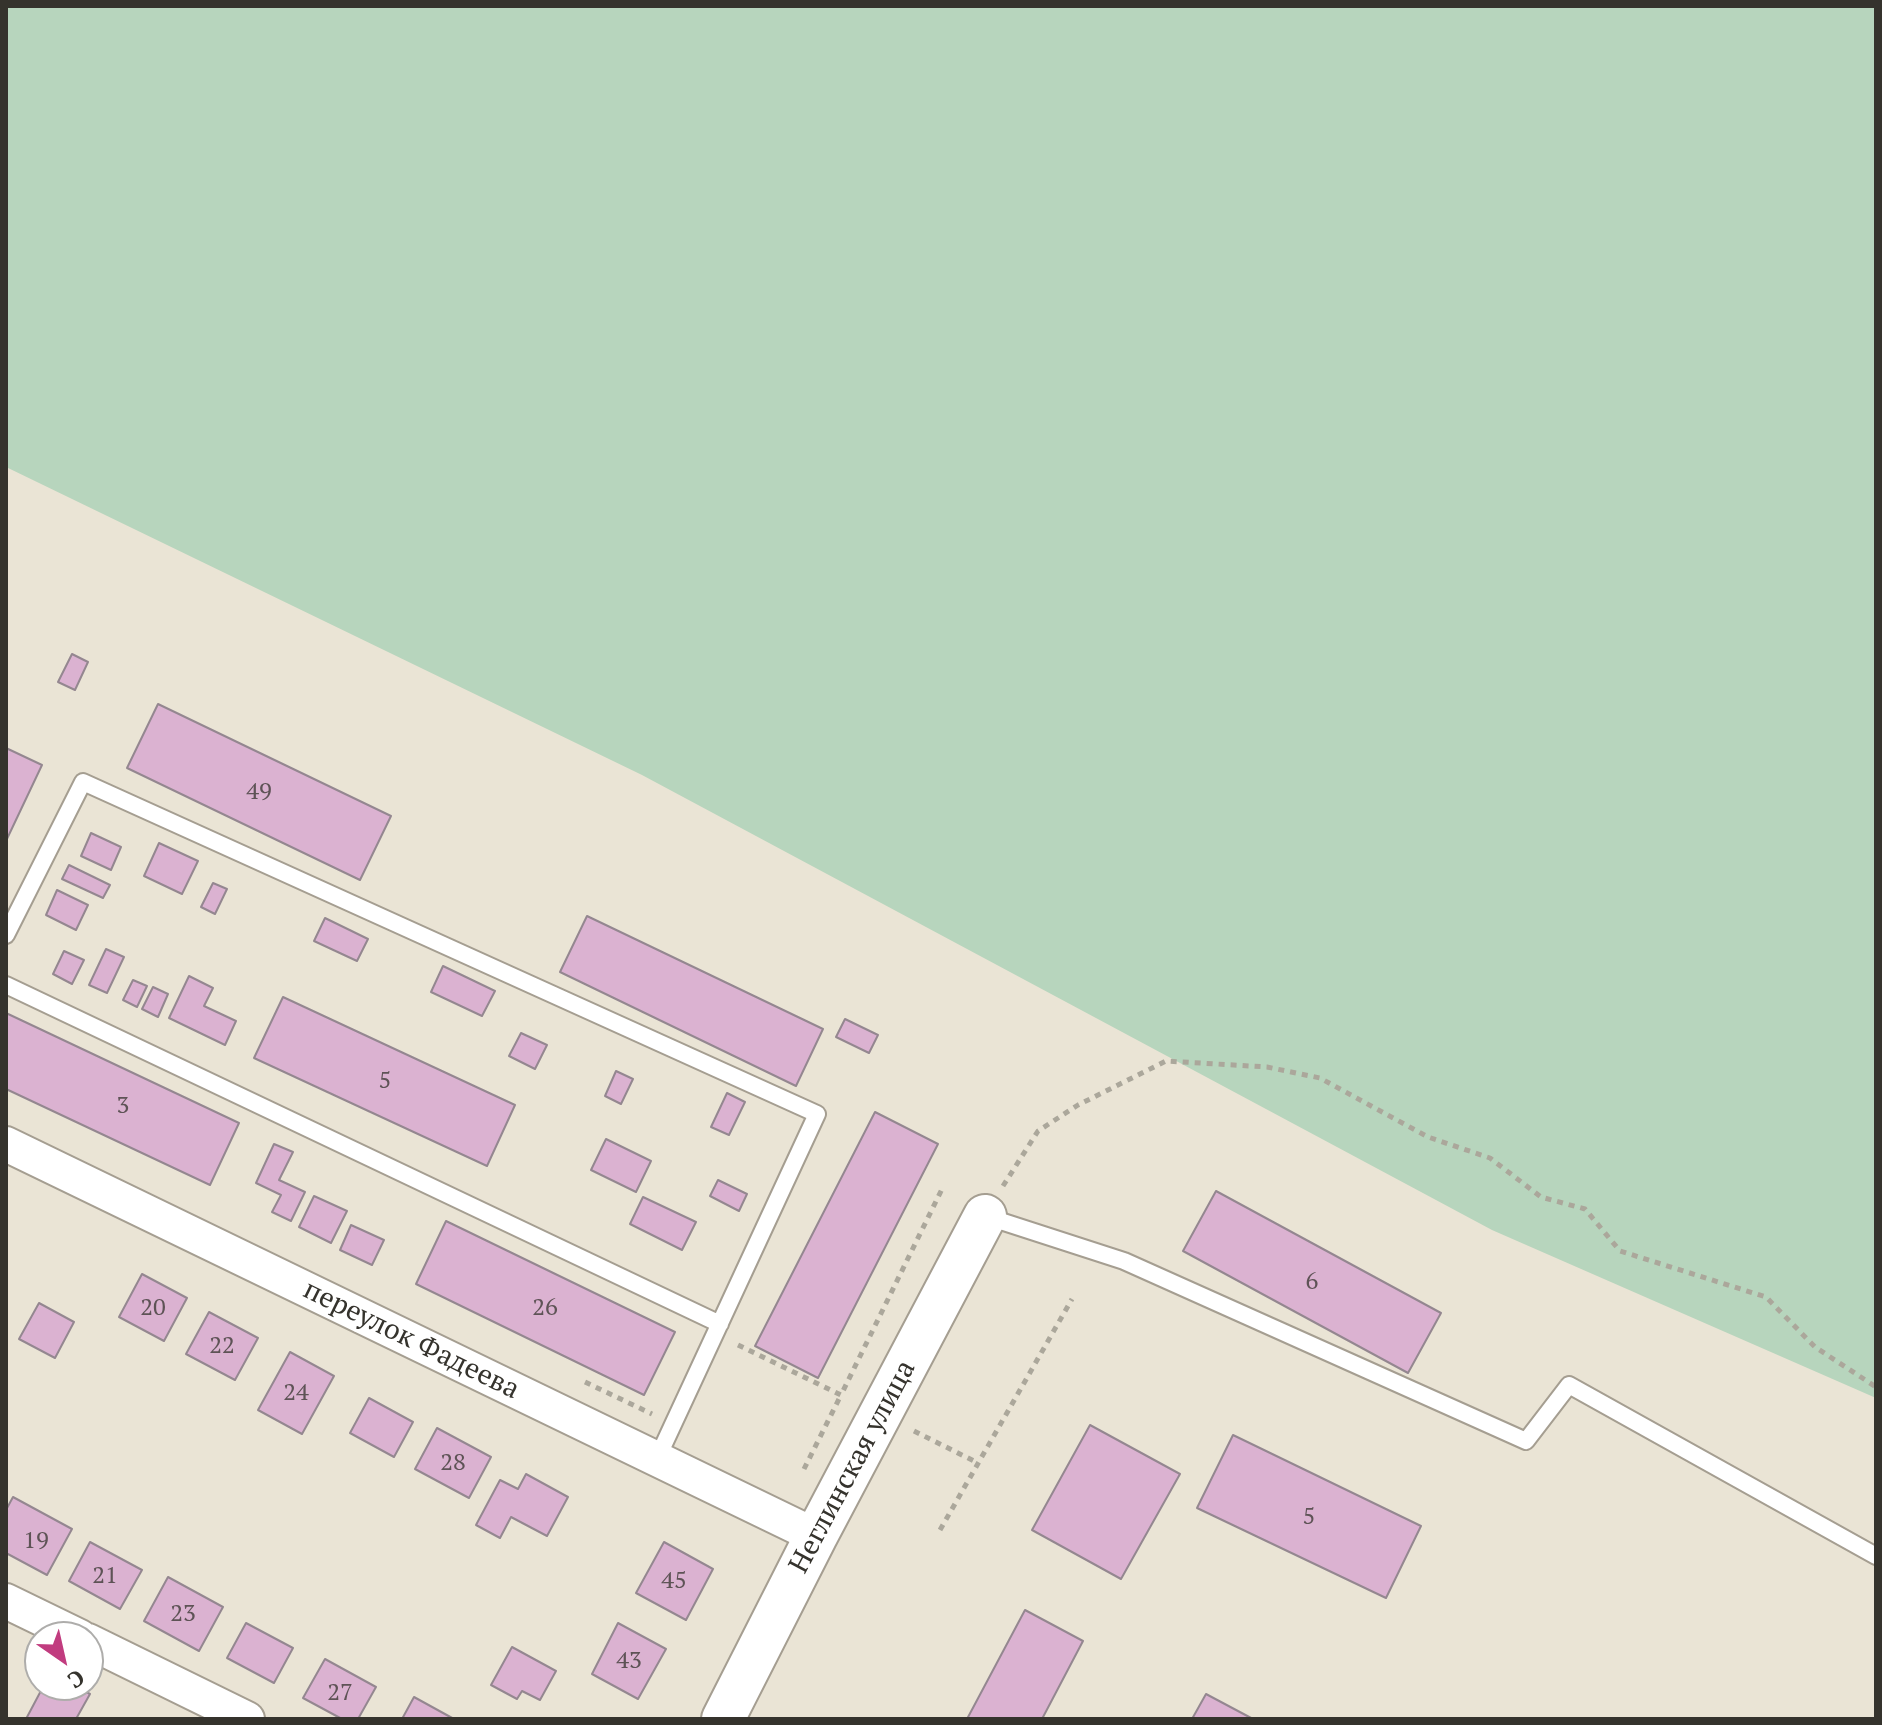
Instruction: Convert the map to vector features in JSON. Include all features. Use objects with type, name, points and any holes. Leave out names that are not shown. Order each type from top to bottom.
[{"type":"street","name":"переулок Фадеева","points":[[6,1144],[816,1536]]},
{"type":"street","name":"Неглинская улица","points":[[723,1719],[985,1216]]},
{"type":"street","points":[[6,1601],[47,1621]]},
{"type":"street","points":[[104,1649],[247,1719]]},
{"type":"lane","points":[[6,935],[83,782],[817,1114],[657,1459]]},
{"type":"lane","points":[[6,985],[717,1329]]},
{"type":"lane","points":[[985,1216],[1124,1261],[1526,1441],[1569,1385],[1876,1556]]},
{"type":"path","points":[[985,1216],[1038,1131],[1078,1105],[1166,1061],[1267,1067],[1320,1078],[1428,1137],[1490,1158],[1541,1197],[1585,1209],[1620,1251],[1766,1297],[1815,1347],[1876,1387]]},
{"type":"path","points":[[717,1329],[841,1395],[943,1187]]},
{"type":"path","points":[[940,1530],[1072,1299]]},
{"type":"green space","points":[[6,6],[1876,6],[1876,1398],[1492,1230],[642,775],[6,467]]},
{"type":"building","points":[[72,654],[88,662],[75,690],[58,682]]},
{"type":"building","points":[[158,704],[391,816],[360,880],[127,768]]},
{"type":"building","points":[[6,748],[42,765],[6,841]]},
{"type":"building","points":[[91,833],[121,847],[111,870],[81,856]]},
{"type":"building","points":[[159,843],[198,861],[182,894],[144,876]]},
{"type":"building","points":[[69,865],[110,885],[103,898],[62,879]]},
{"type":"building","points":[[213,883],[227,889],[215,914],[201,907]]},
{"type":"building","points":[[57,890],[88,905],[76,930],[46,915]]},
{"type":"building","points":[[587,916],[823,1029],[796,1086],[560,972]]},
{"type":"building","points":[[325,918],[368,939],[357,961],[314,941]]},
{"type":"building","points":[[106,949],[124,957],[107,993],[89,985]]},
{"type":"building","points":[[64,951],[84,960],[72,984],[53,974]]},
{"type":"building","points":[[443,966],[495,991],[482,1016],[431,992]]},
{"type":"building","points":[[189,976],[213,988],[204,1006],[236,1021],[225,1045],[169,1018]]},
{"type":"building","points":[[133,980],[147,986],[137,1007],[123,1000]]},
{"type":"building","points":[[153,987],[168,994],[158,1017],[142,1009]]},
{"type":"building","points":[[283,997],[515,1105],[487,1166],[254,1058]]},
{"type":"building","points":[[6,1013],[239,1123],[210,1185],[6,1089]]},
{"type":"building","points":[[845,1019],[878,1035],[869,1053],[836,1037]]},
{"type":"building","points":[[521,1033],[547,1045],[535,1069],[509,1056]]},
{"type":"building","points":[[616,1071],[633,1079],[621,1104],[605,1096]]},
{"type":"building","points":[[727,1093],[745,1102],[729,1135],[711,1127]]},
{"type":"building","points":[[875,1112],[938,1144],[818,1378],[755,1346]]},
{"type":"building","points":[[606,1139],[651,1161],[636,1192],[591,1170]]},
{"type":"building","points":[[274,1144],[293,1152],[279,1180],[305,1192],[291,1221],[272,1212],[281,1195],[256,1183]]},
{"type":"building","points":[[718,1180],[747,1194],[739,1211],[710,1196]]},
{"type":"building","points":[[1216,1191],[1441,1313],[1408,1373],[1183,1251]]},
{"type":"building","points":[[314,1196],[347,1211],[331,1243],[299,1227]]},
{"type":"building","points":[[643,1197],[696,1222],[682,1250],[630,1224]]},
{"type":"building","points":[[446,1221],[675,1332],[644,1395],[416,1284]]},
{"type":"building","points":[[351,1225],[384,1240],[372,1265],[340,1250]]},
{"type":"building","points":[[142,1274],[187,1298],[164,1341],[119,1317]]},
{"type":"building","points":[[39,1303],[74,1322],[55,1358],[19,1339]]},
{"type":"building","points":[[209,1312],[258,1338],[235,1380],[186,1354]]},
{"type":"building","points":[[290,1352],[334,1376],[302,1434],[258,1410]]},
{"type":"building","points":[[369,1398],[413,1422],[394,1457],[350,1433]]},
{"type":"building","points":[[1090,1425],[1180,1474],[1121,1579],[1032,1530]]},
{"type":"building","points":[[437,1428],[491,1457],[469,1498],[415,1469]]},
{"type":"building","points":[[1233,1435],[1421,1526],[1386,1598],[1197,1508]]},
{"type":"building","points":[[526,1474],[568,1497],[547,1536],[511,1517],[500,1538],[476,1525],[500,1480],[518,1489]]},
{"type":"building","points":[[13,1497],[72,1529],[47,1575],[6,1553],[6,1510]]},
{"type":"building","points":[[90,1542],[142,1570],[120,1609],[69,1581]]},
{"type":"building","points":[[664,1542],[713,1569],[686,1620],[636,1593]]},
{"type":"building","points":[[168,1577],[223,1607],[199,1651],[144,1621]]},
{"type":"building","points":[[1025,1610],[1083,1641],[1042,1719],[967,1719]]},
{"type":"building","points":[[246,1623],[293,1648],[274,1683],[227,1658]]},
{"type":"building","points":[[618,1623],[666,1649],[638,1699],[592,1674]]},
{"type":"building","points":[[512,1647],[556,1671],[540,1700],[522,1691],[517,1699],[491,1685]]},
{"type":"building","points":[[325,1659],[376,1687],[358,1719],[342,1719],[303,1698]]},
{"type":"building","points":[[1206,1694],[1253,1719],[1192,1719]]},
{"type":"building","points":[[414,1697],[454,1719],[402,1719]]},
{"type":"building","points":[[36,1701],[86,1701],[76,1719],[26,1719]]}]
